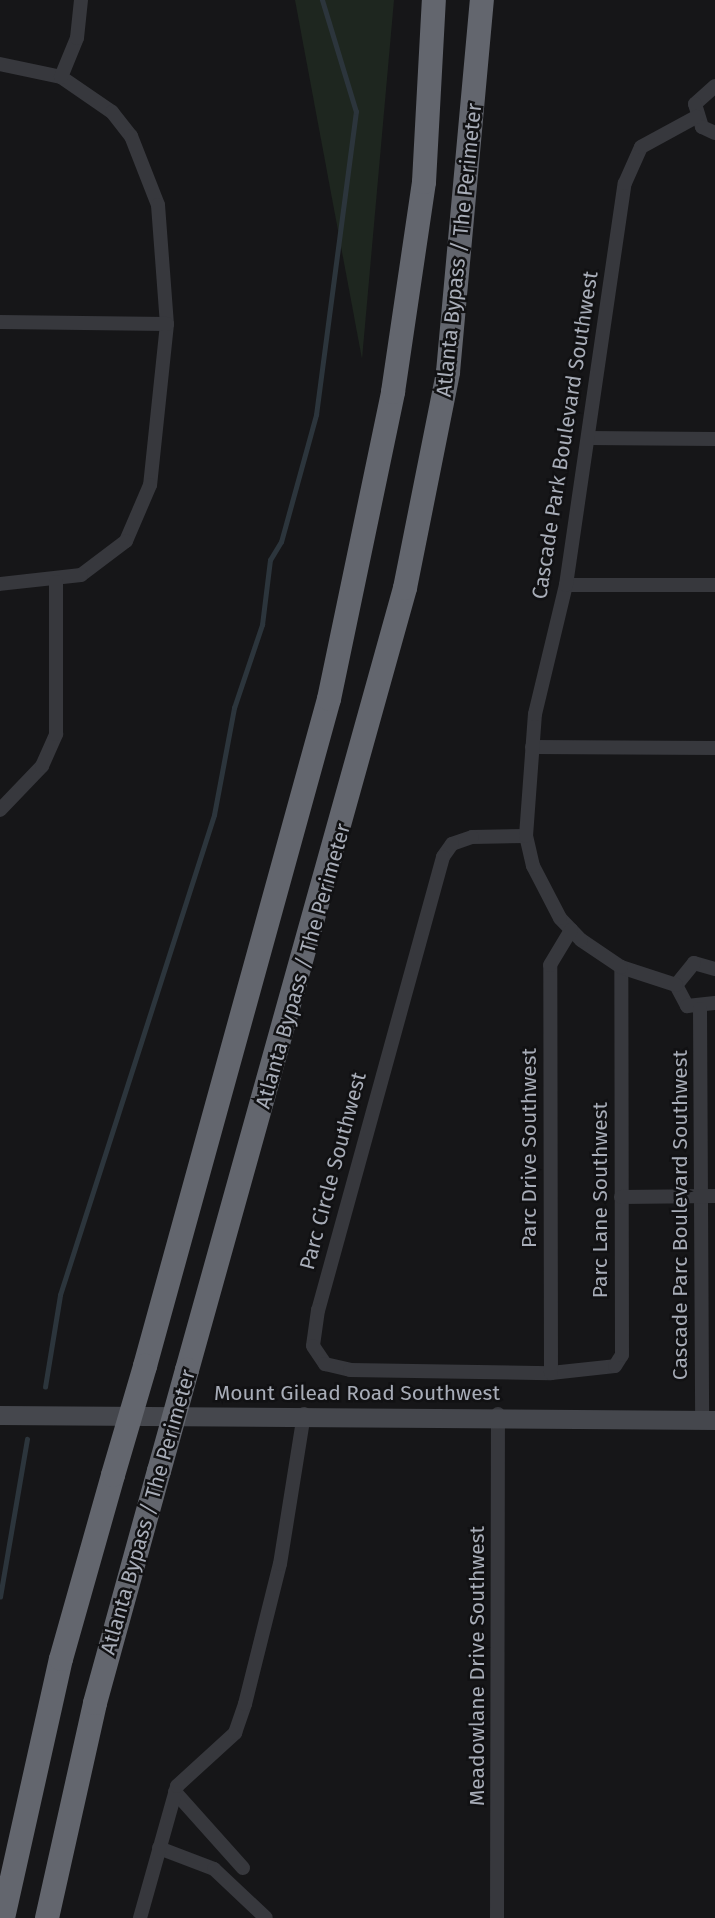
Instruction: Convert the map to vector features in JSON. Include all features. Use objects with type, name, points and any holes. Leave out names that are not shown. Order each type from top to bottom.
[{"type":"highway","name":"Atlanta Bypass / The Perimeter","points":[[3,1918],[61,1659],[145,1366],[329,699],[393,393],[424,182],[434,0]]},
{"type":"highway","name":"Atlanta Bypass / The Perimeter","points":[[47,1918],[95,1703],[405,589],[448,372],[482,0]]},
{"type":"street","points":[[61,77],[77,38],[81,0]]},
{"type":"street","points":[[0,64],[61,77],[112,112],[146,164],[158,205],[167,324],[150,485],[140,517],[106,560],[55,582],[0,584]]},
{"type":"street","points":[[715,86],[699,96],[695,117],[715,133]]},
{"type":"street","name":"Cascade Park Boulevard Southwest","points":[[571,930],[533,866],[526,836],[532,747],[566,585],[633,156],[672,125],[695,117]]},
{"type":"street","points":[[0,322],[167,324]]},
{"type":"street","points":[[588,438],[715,439]]},
{"type":"street","points":[[0,810],[42,766],[55,734],[55,582]]},
{"type":"street","points":[[566,585],[715,585]]},
{"type":"street","points":[[532,747],[715,748]]},
{"type":"street","name":"Parc Circle Southwest","points":[[526,836],[472,838],[452,844],[443,857],[313,1346],[325,1364],[350,1370],[551,1373]]},
{"type":"street","points":[[571,930],[621,967],[676,985],[687,1006],[700,1009],[715,1003]]},
{"type":"street","name":"Parc Drive Southwest","points":[[551,1373],[550,965],[571,930]]},
{"type":"street","points":[[676,985],[694,963],[715,969]]},
{"type":"street","name":"Parc Lane Southwest","points":[[551,1373],[605,1372],[622,1355],[621,967]]},
{"type":"street","name":"Cascade Parc Boulevard Southwest","points":[[700,1009],[708,1196],[709,1420]]},
{"type":"street","points":[[621,1197],[708,1196]]},
{"type":"street","points":[[140,1918],[175,1792],[235,1733],[245,1704],[279,1564],[304,1414]]},
{"type":"street","name":"Mount Gilead Road Southwest","points":[[0,1415],[498,1414],[709,1420]]},
{"type":"street","name":"Meadowlane Drive Southwest","points":[[497,1918],[498,1414]]},
{"type":"street","points":[[175,1792],[243,1868]]},
{"type":"street","points":[[159,1848],[214,1869],[266,1918]]},
{"type":"shaded area","points":[[295,0],[394,0],[362,359]]},
{"type":"waterway","points":[[45,1387],[60,1295],[214,815],[234,708],[262,625],[270,560],[281,542],[316,415],[356,112],[322,0]]},
{"type":"waterway","points":[[0,1597],[27,1439]]}]
